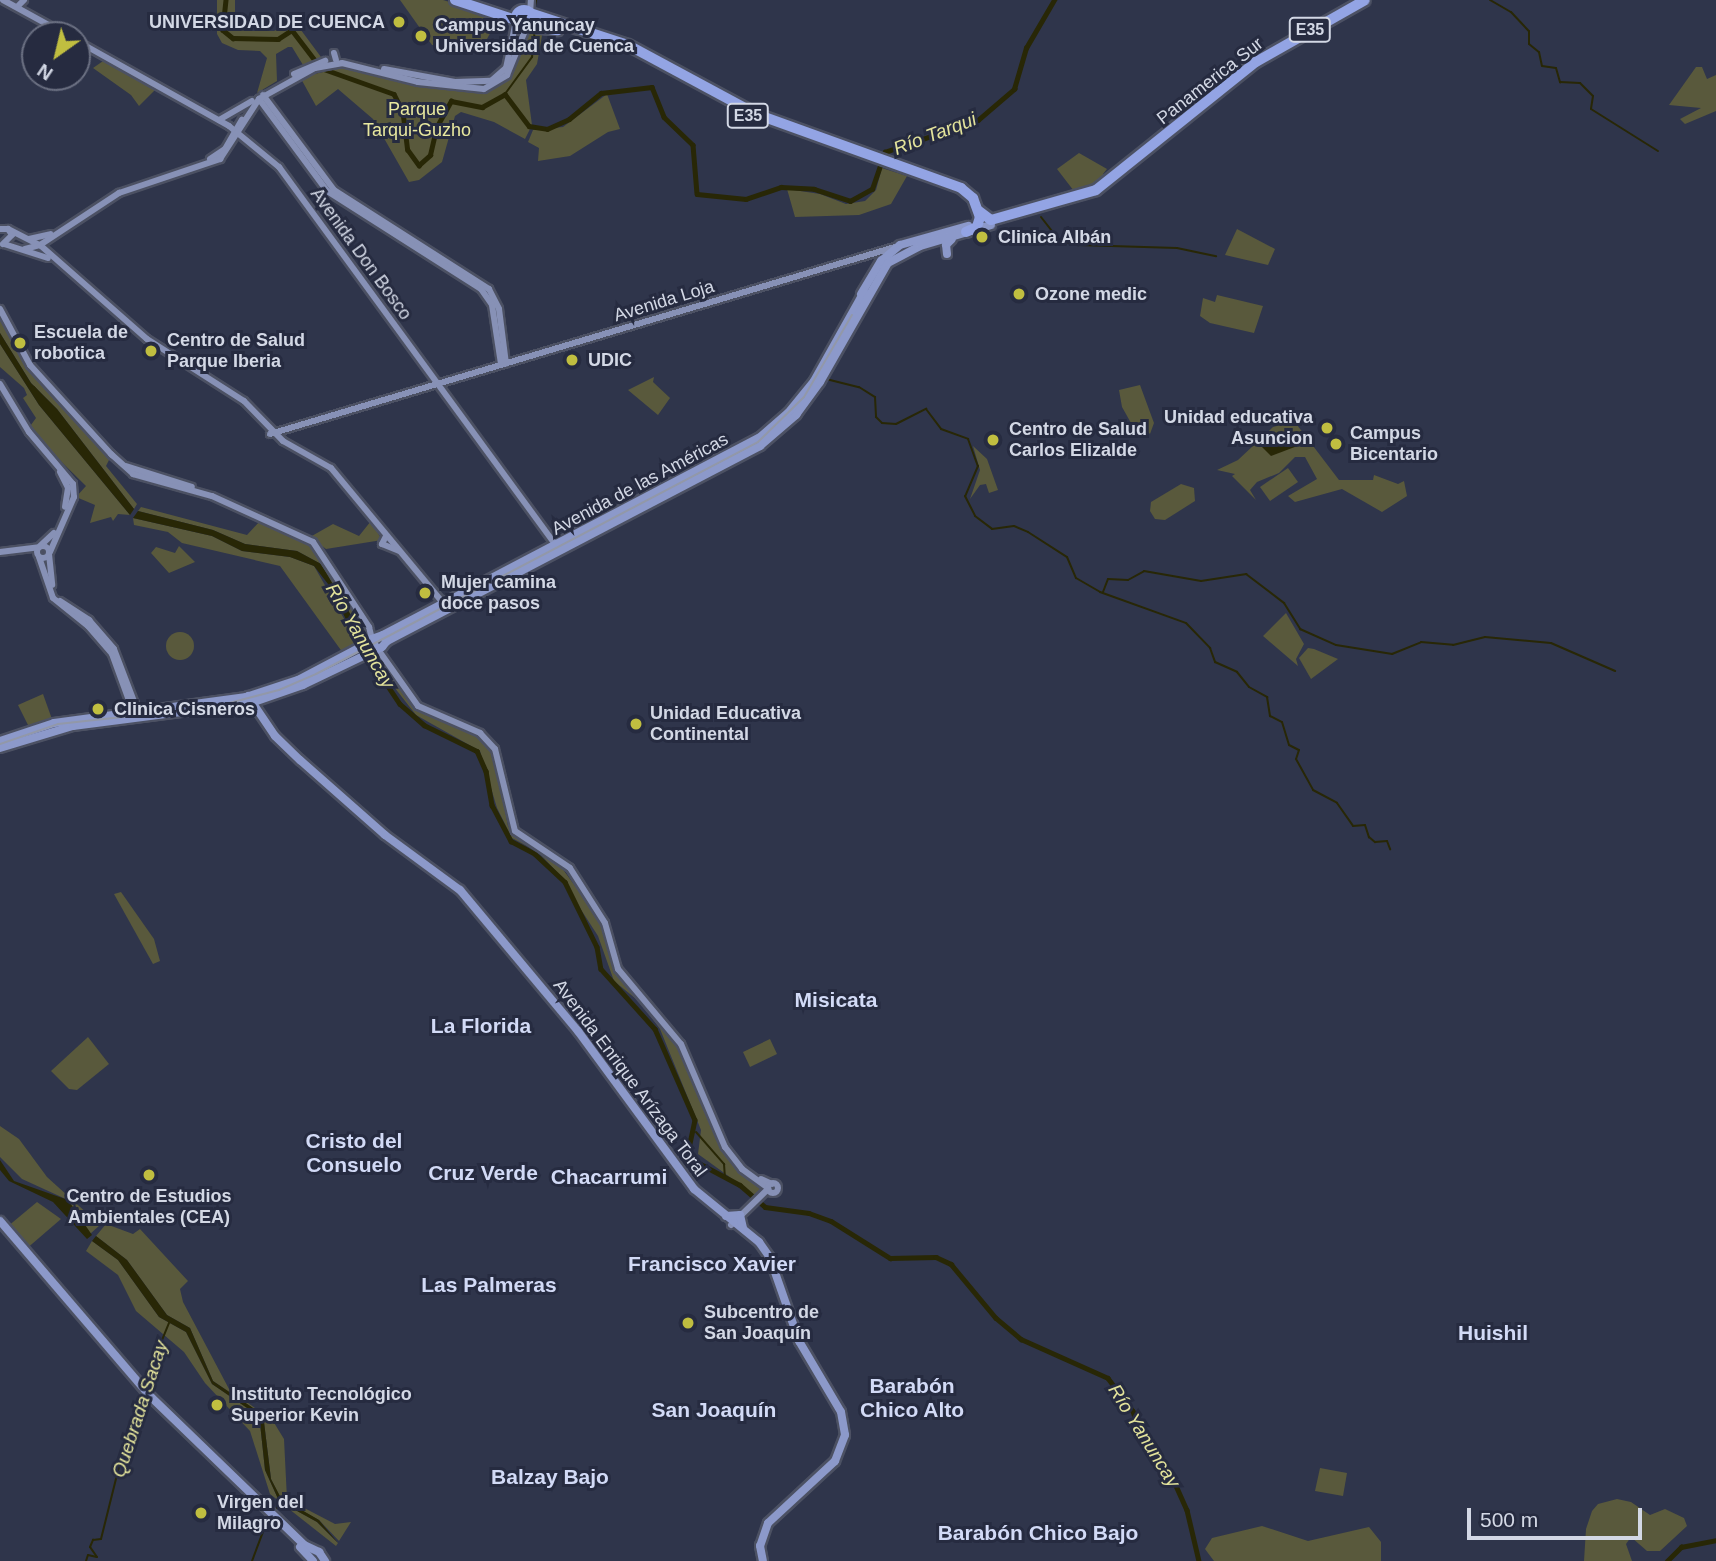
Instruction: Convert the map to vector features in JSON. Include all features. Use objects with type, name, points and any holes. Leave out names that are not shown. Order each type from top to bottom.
[{"type":"highway","name":"E35","points":[[454,0],[525,12]]},
{"type":"highway","name":"E35","points":[[477,0],[525,12],[628,45],[726,101],[875,160]]},
{"type":"highway","name":"Panamerica Sur","points":[[988,223],[1079,197],[1109,181],[1256,62],[1366,0]]},
{"type":"highway","points":[[525,12],[528,26]]},
{"type":"highway","name":"E35","points":[[528,26],[623,49],[723,105],[961,188],[988,223]]},
{"type":"highway","points":[[962,232],[976,209]]},
{"type":"highway","points":[[962,232],[988,223]]},
{"type":"main road","points":[[3,0],[42,21]]},
{"type":"main road","points":[[17,7],[24,0]]},
{"type":"main road","points":[[324,63],[335,56],[423,78],[486,83],[506,68],[525,12]]},
{"type":"main road","points":[[219,120],[313,66],[324,63],[342,63],[418,82],[484,89],[507,75],[528,26]]},
{"type":"main road","name":"Avenida Don Bosco","points":[[91,49],[249,139],[292,182],[436,384],[559,548]]},
{"type":"main road","points":[[25,249],[40,245],[119,193],[220,159],[259,97]]},
{"type":"main road","points":[[259,97],[331,194],[481,289],[492,306],[504,364]]},
{"type":"main road","points":[[29,239],[44,238],[121,189],[216,156],[237,132]]},
{"type":"main road","points":[[247,150],[249,139]]},
{"type":"main road","points":[[4,229],[40,245],[148,339],[244,401],[272,433],[331,468],[443,605]]},
{"type":"main road","points":[[1,243],[12,237],[4,229]]},
{"type":"main road","points":[[927,244],[945,253],[946,245],[962,232]]},
{"type":"main road","name":"Avenida de las Américas","points":[[819,379],[858,301],[881,263],[919,238],[962,232]]},
{"type":"main road","name":"Avenida de las Américas","points":[[0,741],[54,723],[251,701],[316,675],[756,448],[796,415],[883,268],[897,252],[962,232]]},
{"type":"main road","points":[[1,243],[46,256],[145,341],[245,405],[272,433],[321,464],[443,605]]},
{"type":"main road","points":[[868,258],[881,263],[897,252]]},
{"type":"main road","name":"Avenida Loja","points":[[504,364],[897,252]]},
{"type":"main road","name":"Avenida Loja","points":[[272,433],[868,258]]},
{"type":"main road","name":"Avenida de las Américas","points":[[856,317],[881,263]]},
{"type":"main road","points":[[0,309],[30,365],[111,454],[132,469],[203,493],[313,542],[418,706],[485,737],[499,759],[510,819],[519,835],[570,868],[605,923],[618,970],[681,1044],[725,1147],[742,1169],[768,1191]]},
{"type":"main road","points":[[0,387],[29,432],[71,479],[74,497],[49,553],[54,593],[65,606],[89,620],[114,649],[136,715]]},
{"type":"main road","points":[[39,551],[57,531]]},
{"type":"main road","name":"Avenida de las Américas","points":[[377,642],[443,605],[559,548]]},
{"type":"main road","points":[[39,551],[49,553]]},
{"type":"main road","points":[[39,551],[57,604],[85,623],[111,654],[136,715]]},
{"type":"main road","points":[[0,554],[39,551],[49,553]]},
{"type":"main road","points":[[377,642],[415,699],[472,725],[494,742],[517,829],[573,866],[608,922],[622,969],[684,1042],[727,1146],[768,1191]]},
{"type":"main road","name":"Avenida Enrique Arízaga Toral","points":[[251,701],[284,752],[382,837],[454,888],[575,1032],[673,1169],[743,1228],[770,1258],[796,1334],[841,1412],[845,1427],[835,1461],[768,1523],[760,1546],[761,1561]]},
{"type":"main road","name":"Avenida de las Américas","points":[[0,748],[51,730],[136,715]]},
{"type":"main road","points":[[733,1220],[768,1191]]},
{"type":"main road","name":"Avenida Enrique Arízaga Toral","points":[[733,1220],[767,1260],[792,1333],[836,1411],[842,1432],[829,1463],[762,1526],[761,1561]]},
{"type":"main road","points":[[0,1223],[147,1395],[313,1561]]},
{"type":"main road","points":[[147,1395],[303,1545],[319,1552],[325,1561]]},
{"type":"main road","points":[[313,1561],[313,1554],[319,1552]]},
{"type":"green space","points":[[217,0],[235,0],[235,19],[245,31],[274,31],[295,22],[321,57],[303,65],[292,47],[288,47],[276,54],[277,81],[257,93],[267,58],[260,51],[238,50],[222,43],[217,34]]},
{"type":"green space","points":[[400,0],[443,0],[496,16],[487,39],[461,48],[432,45]]},
{"type":"green space","name":"Parque Tarqui-Guzho","points":[[543,30],[537,64],[526,80],[532,125],[525,139],[494,122],[461,112],[455,116],[442,162],[419,180],[409,182],[373,119],[338,89],[316,106],[300,77],[347,67],[418,84],[481,92],[506,78],[528,31]]},
{"type":"green space","points":[[106,59],[156,89],[139,106],[131,95],[93,68]]},
{"type":"green space","points":[[1696,67],[1702,67],[1707,79],[1716,75],[1716,111],[1685,124],[1680,119],[1701,108],[1669,105]]},
{"type":"green space","points":[[607,94],[620,129],[608,132],[570,156],[538,161],[539,148],[528,142],[533,130],[563,127]]},
{"type":"green space","points":[[1079,153],[1107,169],[1103,174],[1108,179],[1077,195],[1057,169]]},
{"type":"green space","points":[[882,168],[907,176],[891,204],[859,215],[795,217],[787,189],[820,194],[846,204],[865,201],[876,190]]},
{"type":"green space","points":[[1237,229],[1275,249],[1268,265],[1225,255]]},
{"type":"green space","points":[[1217,295],[1263,306],[1254,333],[1210,323],[1200,316],[1203,298],[1215,302]]},
{"type":"green space","points":[[0,317],[27,366],[110,458],[106,466],[137,504],[134,509],[57,409],[31,383],[0,333]]},
{"type":"green space","points":[[0,344],[39,405],[130,515],[118,514],[113,521],[111,517],[90,523],[95,505],[76,497],[86,486],[28,429],[36,418],[23,398],[27,395],[24,388],[0,367]]},
{"type":"green space","points":[[654,377],[653,382],[670,398],[658,415],[628,390]]},
{"type":"green space","points":[[1140,385],[1154,423],[1150,434],[1140,423],[1131,423],[1122,407],[1119,390]]},
{"type":"green space","points":[[1294,421],[1339,480],[1373,480],[1374,475],[1398,484],[1404,481],[1407,496],[1382,512],[1342,489],[1295,502],[1288,496],[1317,479],[1305,457],[1295,457],[1279,473],[1257,482],[1250,490],[1256,500],[1232,476],[1235,474],[1217,470],[1238,460],[1273,427]]},
{"type":"green space","points":[[973,446],[987,459],[998,490],[989,493],[986,484],[980,485],[970,499],[980,470]]},
{"type":"green space","points":[[1288,468],[1298,482],[1270,501],[1260,487]]},
{"type":"green space","points":[[1181,484],[1194,488],[1195,501],[1165,520],[1155,519],[1150,511],[1151,502]]},
{"type":"green space","points":[[141,507],[247,535],[260,521],[314,545],[370,640],[366,641],[321,564],[297,551],[245,544],[213,530],[138,511]]},
{"type":"green space","points":[[133,518],[212,536],[242,551],[290,557],[314,566],[359,645],[343,653],[280,566],[182,543],[168,532],[134,525]]},
{"type":"green space","points":[[371,521],[382,540],[326,549],[310,537],[333,524],[359,536]]},
{"type":"green space","points":[[179,546],[195,562],[169,573],[151,553],[156,547],[175,553]]},
{"type":"green space","points":[[1286,613],[1304,644],[1296,659],[1298,666],[1263,636]]},
{"type":"green space","points":[[180,632],[190,636],[194,646],[190,656],[180,660],[170,656],[166,646],[170,636]]},
{"type":"green space","points":[[1308,648],[1338,659],[1311,679],[1299,658]]},
{"type":"green space","points":[[378,653],[409,702],[487,742],[494,753],[508,826],[515,836],[562,868],[586,901],[602,926],[613,968],[675,1034],[732,1160],[765,1187],[756,1196],[698,1154],[701,1130],[660,1029],[641,1003],[614,981],[598,936],[556,871],[538,852],[512,838],[497,808],[480,751],[416,715],[369,655]]},
{"type":"green space","points":[[43,694],[53,722],[29,727],[18,705]]},
{"type":"green space","points":[[121,892],[154,939],[160,961],[153,964],[114,894]]},
{"type":"green space","points":[[88,1037],[109,1064],[77,1090],[69,1089],[51,1071]]},
{"type":"green space","points":[[770,1039],[777,1054],[750,1067],[743,1052]]},
{"type":"green space","points":[[0,1126],[19,1139],[47,1177],[100,1225],[90,1234],[68,1200],[22,1179],[0,1157]]},
{"type":"green space","points":[[37,1202],[61,1219],[25,1250],[7,1227]]},
{"type":"green space","points":[[106,1224],[133,1234],[140,1229],[188,1281],[180,1289],[183,1302],[229,1389],[273,1421],[284,1439],[287,1499],[335,1524],[351,1522],[339,1541],[319,1520],[281,1499],[271,1479],[264,1422],[253,1408],[213,1381],[190,1328],[167,1315],[127,1260],[96,1236]]},
{"type":"green space","points":[[92,1241],[118,1260],[159,1317],[186,1332],[212,1384],[250,1410],[260,1423],[265,1470],[279,1501],[317,1522],[338,1543],[336,1546],[270,1494],[250,1431],[205,1383],[184,1352],[136,1311],[118,1275],[86,1251]]},
{"type":"green space","points":[[1320,1468],[1347,1473],[1343,1496],[1315,1491]]},
{"type":"green space","points":[[1617,1499],[1631,1502],[1650,1515],[1665,1509],[1684,1518],[1687,1526],[1660,1551],[1647,1551],[1631,1537],[1626,1544],[1632,1561],[1584,1561],[1586,1529],[1592,1511],[1598,1504]]},
{"type":"green space","points":[[1262,1526],[1308,1541],[1369,1527],[1381,1542],[1381,1561],[1214,1561],[1205,1549],[1212,1538]]},
{"type":"water","points":[[0,333],[31,383],[57,409],[134,509],[130,515],[39,405],[0,344]]},
{"type":"water","points":[[1270,437],[1293,440],[1300,445],[1271,456],[1262,447]]},
{"type":"water","points":[[138,511],[213,530],[245,544],[297,551],[321,564],[366,641],[359,645],[328,584],[314,566],[290,557],[242,551],[212,536],[133,518]]},
{"type":"water","points":[[0,1160],[14,1181],[68,1200],[92,1235],[87,1239],[53,1202],[9,1181],[0,1170]]},
{"type":"water","points":[[96,1236],[127,1260],[167,1315],[190,1328],[213,1381],[253,1408],[264,1422],[271,1479],[281,1498],[319,1520],[338,1543],[317,1522],[279,1501],[265,1470],[260,1423],[250,1410],[212,1384],[186,1332],[159,1317],[118,1260],[92,1241]]},
{"type":"waterway","name":"Río Tarqui","points":[[226,0],[223,30],[233,38],[278,39],[292,30],[321,68],[394,94],[403,112],[408,150],[419,165],[430,155],[436,128],[451,101],[482,107],[505,94],[529,126],[547,129],[569,119],[601,93],[652,87],[664,117],[693,145],[697,194],[746,199],[781,187],[814,189],[850,201],[872,189],[885,152],[978,120],[1014,89],[1026,48],[1054,0]]},
{"type":"waterway","points":[[535,6],[536,0]]},
{"type":"waterway","points":[[1490,0],[1511,12],[1529,31],[1529,44],[1539,52],[1542,66],[1556,68],[1560,82],[1580,83],[1593,96],[1591,109],[1658,151]]},
{"type":"waterway","points":[[505,94],[532,57],[535,30]]},
{"type":"waterway","points":[[1041,217],[1059,240],[1078,245],[1177,248],[1216,256]]},
{"type":"waterway","points":[[826,379],[859,387],[875,397],[876,417],[882,423],[896,424],[926,409],[941,429],[968,439],[978,466],[965,496],[975,516],[992,529],[1014,526],[1028,532],[1067,557],[1076,578],[1100,592],[1186,623],[1210,648],[1215,662],[1237,672],[1249,687],[1267,697],[1270,716],[1282,722],[1289,745],[1299,750],[1296,759],[1313,790],[1337,803],[1353,826],[1365,825],[1369,837],[1375,842],[1387,841],[1390,849]]},
{"type":"waterway","name":"Río Yanuncay","points":[[33,388],[59,419]]},
{"type":"waterway","points":[[1103,592],[1108,579],[1128,580],[1144,571],[1201,581],[1246,574],[1284,603],[1300,629],[1336,645],[1392,654],[1421,642],[1453,645],[1485,637],[1551,643],[1615,671]]},
{"type":"waterway","name":"Río Yanuncay","points":[[366,653],[400,704],[424,725],[477,751],[486,771],[492,805],[511,841],[535,854],[565,882],[597,947],[601,969],[655,1029],[695,1120],[689,1149],[695,1161],[740,1185],[765,1207],[809,1213],[831,1221],[890,1258],[936,1257],[951,1264],[996,1318],[1021,1339],[1108,1378],[1133,1411],[1142,1440],[1169,1470],[1187,1510],[1199,1561]]},
{"type":"waterway","name":"Río Yanuncay","points":[[696,1132],[724,1164],[725,1177]]},
{"type":"waterway","name":"Quebrada Sacay","points":[[149,1390],[151,1367],[169,1323]]},
{"type":"waterway","name":"Quebrada Sacay","points":[[86,1561],[88,1555],[97,1557],[90,1547],[93,1540],[101,1539],[122,1455],[147,1395]]},
{"type":"waterway","points":[[274,1511],[282,1503]]},
{"type":"waterway","points":[[252,1561],[267,1521]]},
{"type":"waterway","name":"Río Yanuncay","points":[[1667,1561],[1681,1547],[1716,1540]]},
{"type":"tunnel","points":[[889,257],[918,243]]},
{"type":"tram line","points":[[0,744],[58,724],[214,707],[279,690],[316,674],[758,442],[804,397],[852,315]]},
{"type":"place","name":"UNIVERSIDAD DE CUENCA","points":[[399,22]]},
{"type":"place","name":"Campus Yanuncay Universidad de Cuenca","points":[[421,36]]},
{"type":"place","name":"Clinica Albán","points":[[982,237]]},
{"type":"place","name":"Ozone medic","points":[[1019,294]]},
{"type":"place","name":"Escuela de robotica","points":[[20,343]]},
{"type":"place","name":"Centro de Salud Parque Iberia","points":[[151,351]]},
{"type":"place","name":"UDIC","points":[[572,360]]},
{"type":"place","name":"Unidad educativa Asuncion","points":[[1327,428]]},
{"type":"place","name":"Centro de Salud Carlos Elizalde","points":[[993,440]]},
{"type":"place","name":"Campus Bicentario","points":[[1336,444]]},
{"type":"place","name":"Mujer camina doce pasos","points":[[425,593]]},
{"type":"place","name":"Clinica Cisneros","points":[[98,709]]},
{"type":"place","name":"Unidad Educativa Continental","points":[[636,724]]},
{"type":"place","name":"Centro de Estudios Ambientales (CEA)","points":[[149,1175]]},
{"type":"place","name":"Subcentro de San Joaquín","points":[[688,1323]]},
{"type":"place","name":"Instituto Tecnológico Superior Kevin","points":[[217,1405]]},
{"type":"place","name":"Virgen del Milagro","points":[[201,1513]]},
{"type":"district","name":"Misicata","points":[[836,1000]]},
{"type":"district","name":"La Florida","points":[[481,1026]]},
{"type":"district","name":"Cristo del Consuelo","points":[[354,1153]]},
{"type":"district","name":"Cruz Verde","points":[[483,1173]]},
{"type":"district","name":"Chacarrumi","points":[[609,1177]]},
{"type":"district","name":"Francisco Xavier","points":[[712,1264]]},
{"type":"district","name":"Las Palmeras","points":[[489,1285]]},
{"type":"district","name":"Huishil","points":[[1493,1333]]},
{"type":"district","name":"Barabón Chico Alto","points":[[912,1398]]},
{"type":"district","name":"San Joaquín","points":[[714,1410]]},
{"type":"district","name":"Balzay Bajo","points":[[550,1477]]},
{"type":"district","name":"Barabón Chico Bajo","points":[[1038,1533]]}]
